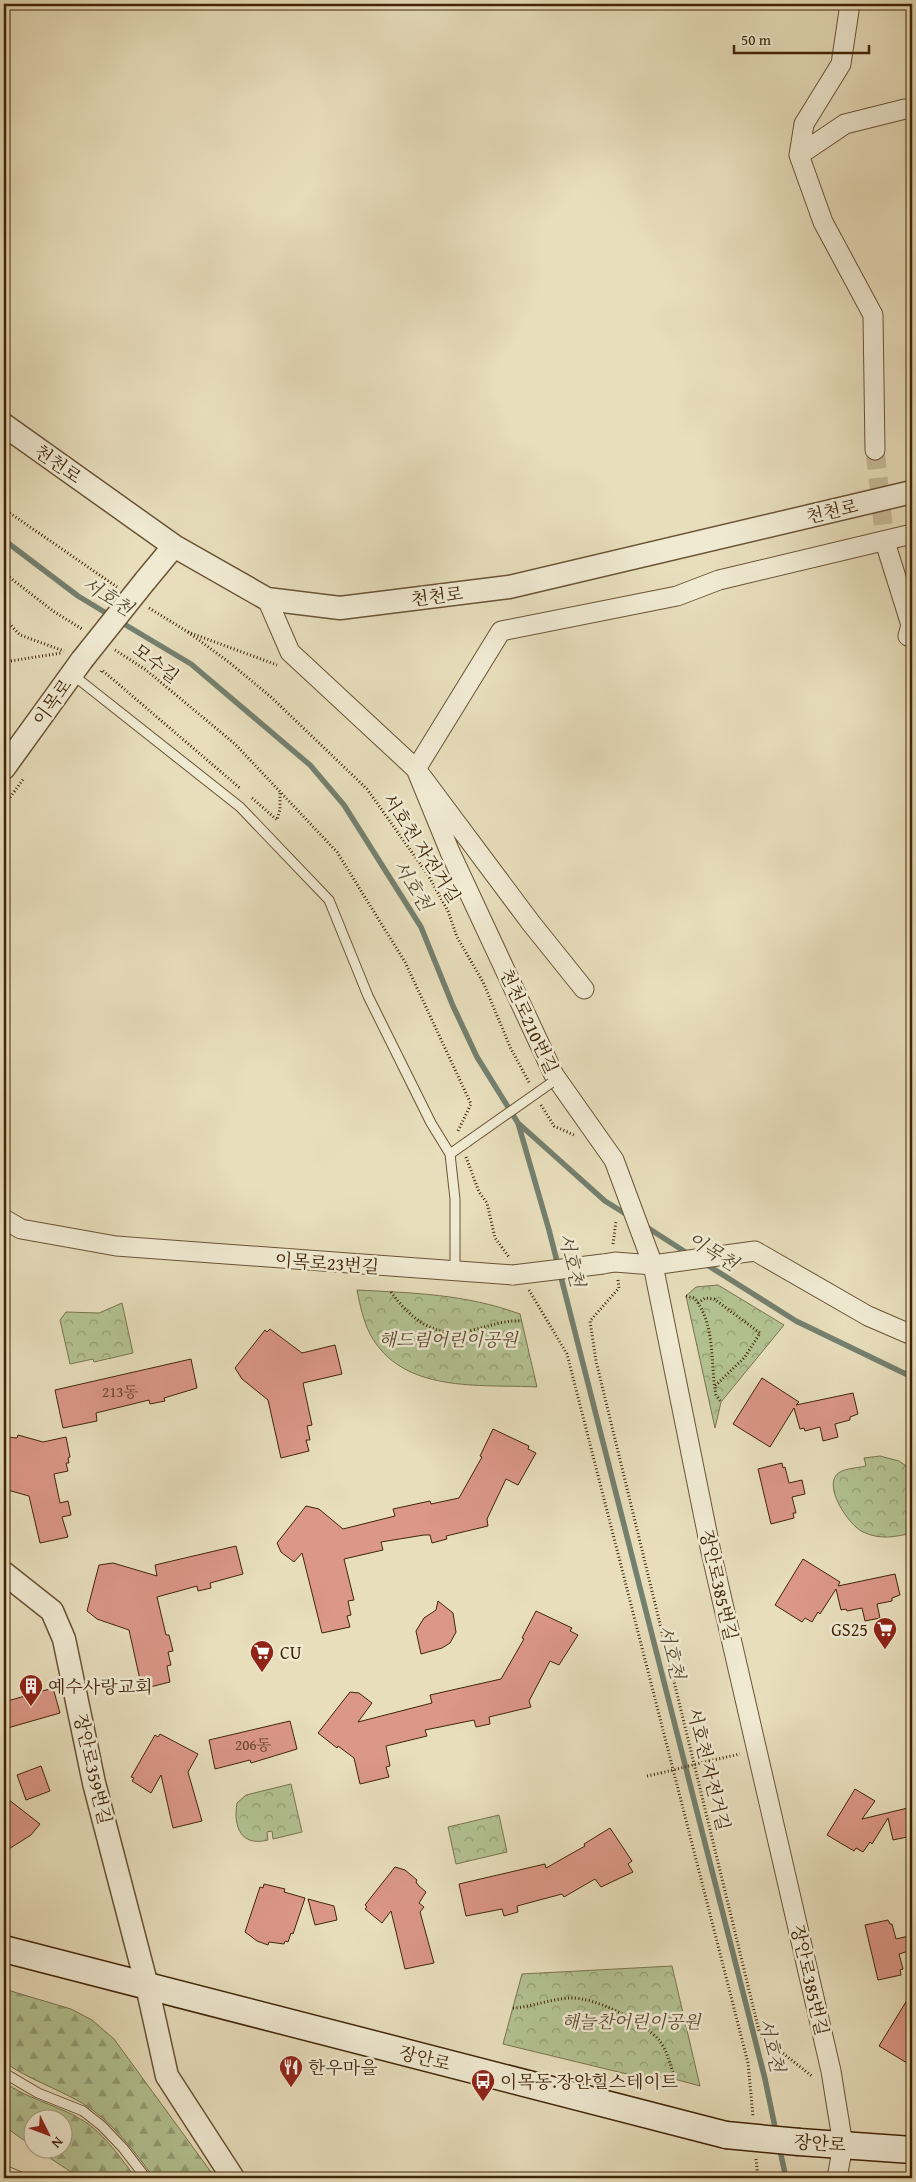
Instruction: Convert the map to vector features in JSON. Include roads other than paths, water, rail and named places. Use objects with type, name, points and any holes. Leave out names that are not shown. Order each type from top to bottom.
[{"type":"main road","name":"장안로","points":[[4,1948],[726,2135],[912,2150]]},
{"type":"street","points":[[850,4],[841,64],[804,124],[799,155],[823,222],[873,316],[875,450]]},
{"type":"street","points":[[799,155],[845,124],[912,109]]},
{"type":"street","name":"천천로","points":[[4,426],[174,546],[267,599],[340,608],[509,587],[912,492]]},
{"type":"street","points":[[416,769],[501,631],[677,596],[719,580],[885,542],[912,534]]},
{"type":"street","points":[[885,542],[911,625],[908,636],[912,638]]},
{"type":"street","name":"이목로","points":[[4,768],[77,668],[174,546]]},
{"type":"street","name":"천천로210번길","points":[[267,599],[290,652],[416,769],[531,923],[584,989]]},
{"type":"street","name":"천천로210번길","points":[[416,769],[450,852],[554,1081],[614,1160],[653,1265]]},
{"type":"street","name":"이목로23번길","points":[[4,1219],[21,1228],[116,1246],[455,1272],[609,1263],[653,1265]]},
{"type":"street","points":[[653,1265],[755,1251],[868,1316],[912,1335]]},
{"type":"street","name":"장안로385번길","points":[[653,1265],[711,1552],[835,2092],[843,2144],[837,2178]]},
{"type":"street","name":"장안로359번길","points":[[4,1573],[52,1611],[64,1639],[94,1783],[147,1986]]},
{"type":"street","points":[[147,1986],[167,2076],[229,2177]]},
{"type":"lane","points":[[77,668],[240,807],[329,900],[368,996],[431,1122],[450,1154],[455,1199],[455,1272]]},
{"type":"lane","points":[[450,1154],[554,1081]]},
{"type":"lane","points":[[4,2072],[38,2093],[83,2111],[102,2126],[123,2148],[146,2178]]},
{"type":"lane","points":[[4,2170],[23,2178]]},
{"type":"waterway","name":"서호천","points":[[4,540],[78,596],[111,616]]},
{"type":"waterway","name":"서호천","points":[[119,621],[191,664],[310,765],[344,805],[421,927],[453,1006],[477,1057],[518,1123],[549,1230],[765,2079],[776,2132]]},
{"type":"waterway","name":"이목천","points":[[518,1123],[605,1201],[629,1216]]},
{"type":"waterway","name":"이목천","points":[[645,1226],[690,1255]]},
{"type":"waterway","name":"이목천","points":[[704,1263],[796,1321],[912,1377]]},
{"type":"waterway","name":"서호천","points":[[779,2146],[786,2178]]},
{"type":"tunnel","points":[[875,450],[885,542]]},
{"type":"place","name":"GS25","points":[[885,1650]]},
{"type":"place","name":"CU","points":[[262,1673]]},
{"type":"place","name":"예수사랑교회","points":[[31,1707]]},
{"type":"place","name":"한우마을","points":[[291,2088]]},
{"type":"place","name":"이목동.장안힐스테이트","points":[[483,2102]]},
{"type":"park label","name":"해드림어린이공원","points":[[448,1339]]},
{"type":"park label","name":"해늘찬어린이공원","points":[[631,2021]]}]
